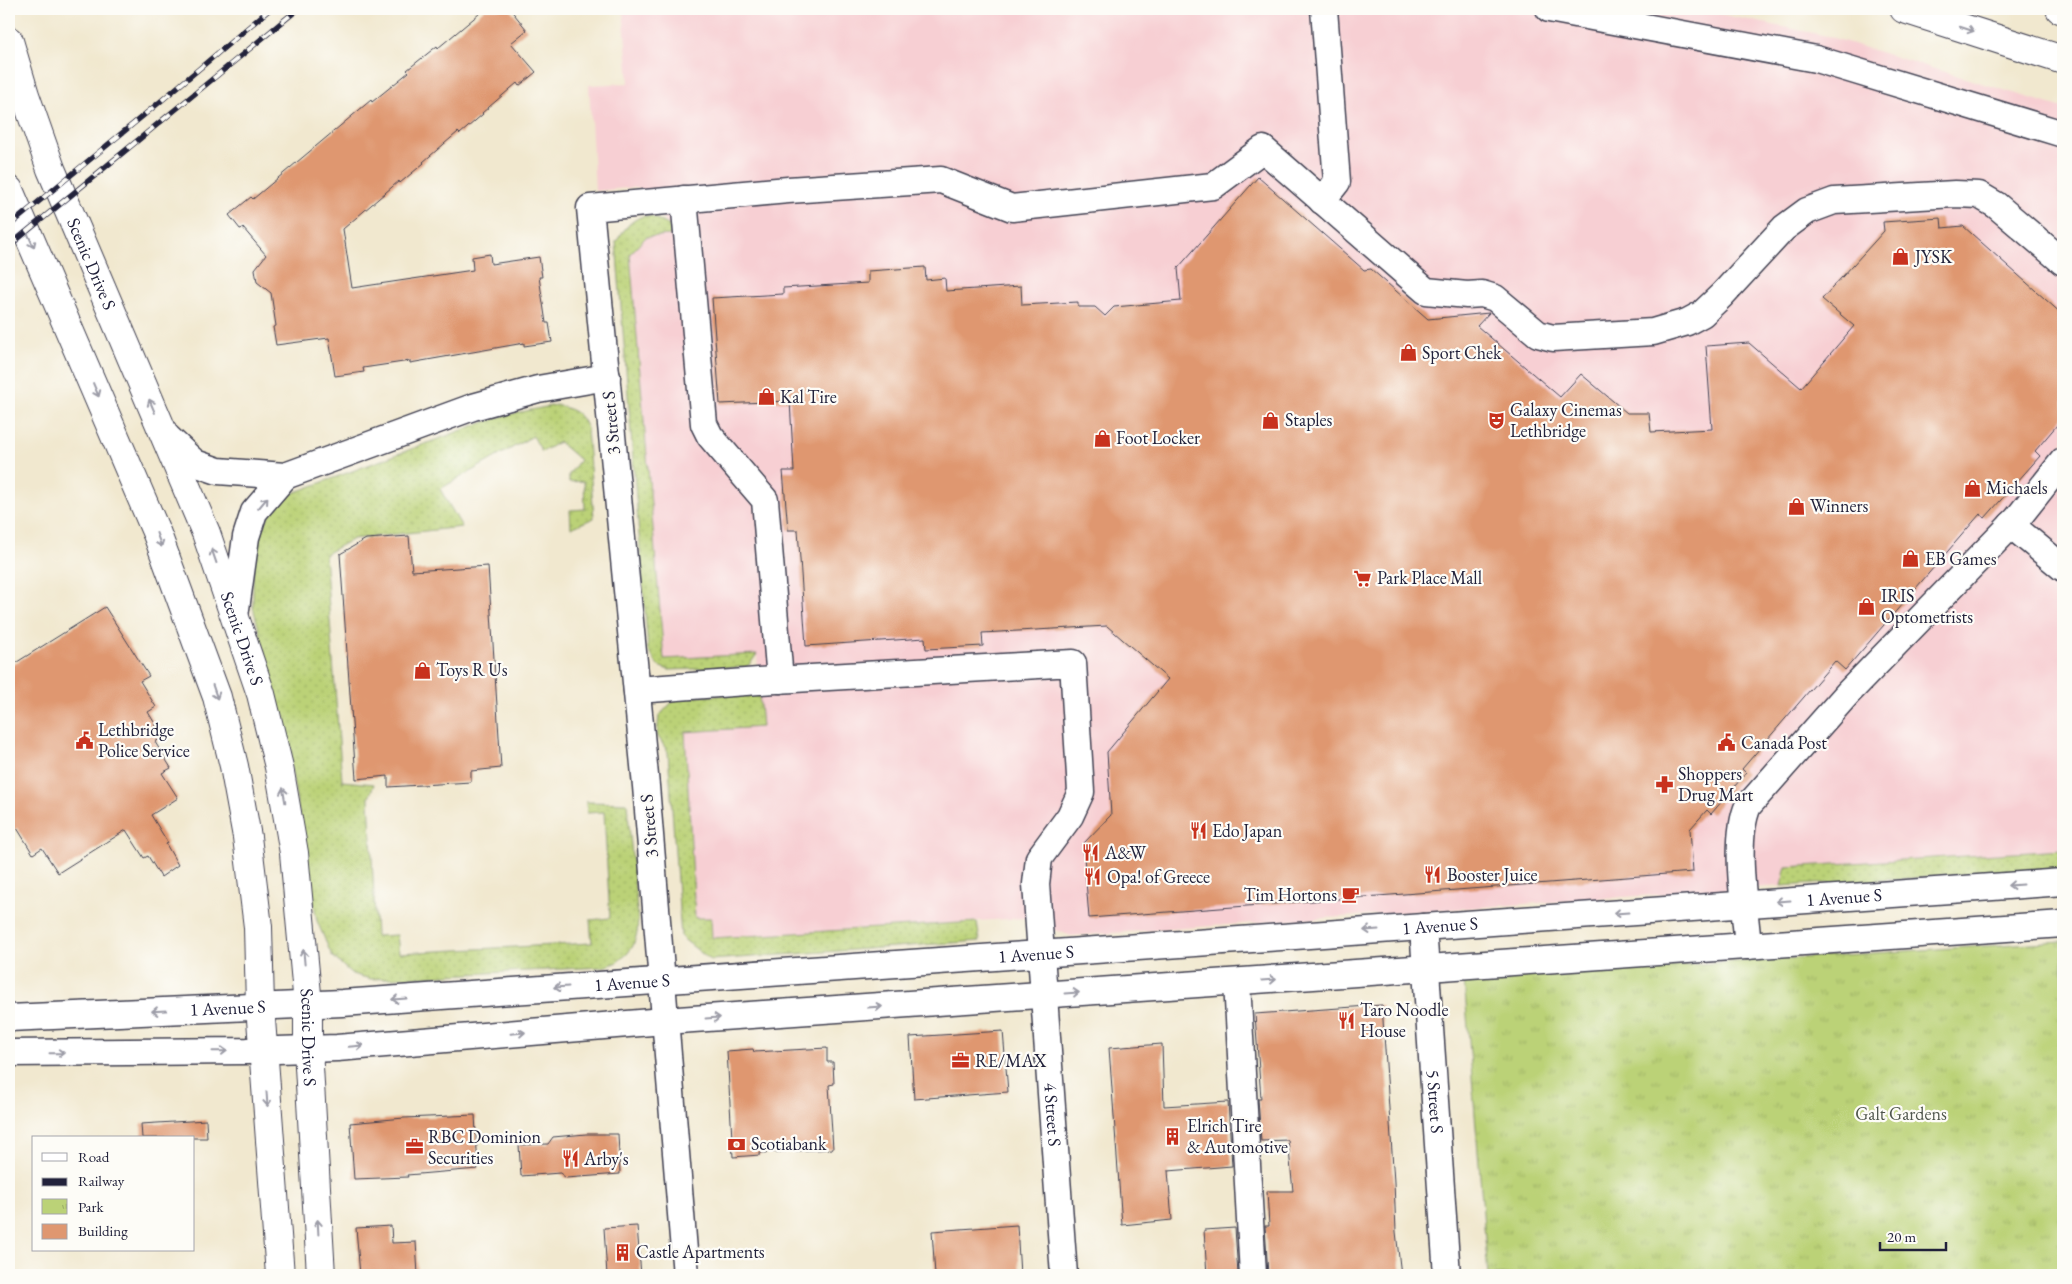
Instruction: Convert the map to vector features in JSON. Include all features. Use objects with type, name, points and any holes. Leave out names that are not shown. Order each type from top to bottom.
[{"type":"main road","points":[[1904,9],[2063,60]]},
{"type":"main road","name":"Scenic Drive S","points":[[9,41],[17,97],[51,169],[206,533],[261,694],[279,767],[294,852],[308,1005],[308,1049],[321,1275]]},
{"type":"main road","points":[[10,194],[157,534],[217,697],[234,766],[254,882],[258,927],[260,1006],[280,1275]]},
{"type":"street","points":[[1322,200],[1337,182],[1324,9]]},
{"type":"street","points":[[1549,9],[1816,60],[2063,134]]},
{"type":"street","points":[[637,690],[780,680],[767,506],[761,494],[710,436],[704,424],[684,199],[941,180],[1012,208],[1213,186],[1263,149],[1426,291],[1467,296],[1482,294],[1495,298],[1538,334],[1553,338],[1654,332],[1687,322],[1702,314],[1722,296],[1784,228],[1807,210],[1834,201],[1955,194],[1979,195],[1996,205],[2063,262]]},
{"type":"street","name":"3 Street S","points":[[684,199],[590,208],[637,690],[686,1275]]},
{"type":"street","points":[[164,434],[194,463],[218,471],[285,476],[473,407],[538,389],[607,378]]},
{"type":"street","points":[[1748,946],[1744,904],[1742,824],[1748,806],[1848,693],[2011,525],[2063,461]]},
{"type":"street","points":[[235,616],[246,537],[254,512],[285,476]]},
{"type":"street","points":[[2011,525],[2063,568]]},
{"type":"street","name":"4 Street S","points":[[780,680],[1073,663],[1081,792],[1070,816],[1039,858],[1036,884],[1064,1275]]},
{"type":"street","name":"1 Avenue S","points":[[9,1018],[308,1005],[2063,882]]},
{"type":"street","points":[[9,1053],[308,1049],[664,1021],[2063,924]]},
{"type":"street","name":"5 Street S","points":[[1423,927],[1447,1275]]},
{"type":"street","points":[[1237,982],[1253,1275]]},
{"type":"shaded area","points":[[623,9],[1695,9],[1827,36],[2063,108],[2063,850],[1786,867],[1781,886],[1071,936],[1024,918],[712,938],[695,918],[685,732],[759,693],[757,654],[664,660],[630,254],[646,237],[670,235],[670,226],[638,187],[595,191],[589,85],[629,83]]},
{"type":"green space","points":[[643,216],[651,216],[670,226],[671,235],[646,237],[630,254],[664,659],[757,654],[749,665],[745,667],[669,670],[658,666],[648,650],[616,242],[630,223]]},
{"type":"green space","points":[[556,405],[567,408],[579,415],[587,429],[594,518],[571,528],[570,510],[585,509],[584,481],[569,482],[569,474],[580,460],[559,442],[542,452],[533,436],[440,489],[462,527],[353,539],[325,554],[342,781],[374,784],[369,798],[376,936],[397,935],[399,953],[592,943],[590,920],[610,918],[604,812],[587,813],[586,802],[627,803],[638,920],[633,946],[616,963],[603,967],[371,979],[352,974],[332,956],[317,921],[284,726],[253,607],[253,563],[261,531],[273,508],[288,495],[473,426],[506,415]]},
{"type":"green space","points":[[759,693],[762,727],[685,732],[695,918],[711,918],[712,938],[977,922],[980,941],[710,960],[681,937],[668,752],[657,735],[659,716],[676,698]]},
{"type":"green space","points":[[2063,850],[2063,869],[1781,886],[1786,867]]},
{"type":"green space","name":"Galt Gardens","points":[[2063,941],[2063,1275],[1488,1275],[1464,979]]},
{"type":"building","points":[[485,9],[510,9],[527,30],[511,43],[536,72],[519,86],[517,83],[460,134],[458,132],[424,163],[400,183],[399,181],[343,229],[352,288],[473,270],[472,257],[490,254],[491,264],[539,257],[542,277],[539,277],[546,323],[549,323],[552,342],[524,346],[524,343],[410,363],[410,361],[363,368],[364,372],[335,376],[329,338],[276,345],[273,327],[276,326],[271,293],[257,282],[255,269],[266,255],[229,215],[251,197],[253,199],[371,100],[372,102],[409,72],[407,70],[437,46],[438,48]]},
{"type":"building","name":"Park Place Mall","points":[[1258,177],[1364,270],[1371,269],[1428,319],[1489,313],[1477,326],[1560,397],[1581,374],[1627,413],[1649,413],[1651,432],[1712,429],[1706,346],[1749,343],[1801,388],[1854,326],[1822,299],[1884,231],[1883,222],[1941,218],[1942,228],[1963,226],[2063,315],[2063,418],[2035,451],[2040,456],[1985,518],[1980,514],[1845,670],[1835,661],[1742,769],[1746,773],[1711,814],[1707,810],[1690,829],[1693,872],[1089,918],[1083,844],[1111,815],[1107,752],[1168,679],[1107,626],[982,633],[983,646],[926,649],[925,638],[806,646],[798,530],[788,530],[783,471],[794,471],[790,401],[720,404],[712,298],[783,294],[783,288],[868,283],[868,271],[925,267],[926,280],[945,278],[946,291],[1021,286],[1022,305],[1078,302],[1078,307],[1095,307],[1105,316],[1114,307],[1181,301],[1178,268]]},
{"type":"building","name":"Toys R Us","points":[[409,536],[412,571],[488,566],[501,768],[471,771],[471,782],[388,787],[388,776],[356,779],[340,554],[366,539]]},
{"type":"building","name":"Lethbridge Police Service","points":[[105,607],[149,676],[140,681],[156,707],[148,712],[163,737],[155,742],[171,768],[162,773],[178,798],[151,815],[168,843],[166,844],[178,865],[161,877],[148,856],[144,858],[126,830],[58,873],[42,848],[33,854],[17,828],[9,834],[9,667]]},
{"type":"building","points":[[1382,1005],[1396,1232],[1401,1275],[1268,1275],[1265,1226],[1269,1226],[1267,1191],[1293,1191],[1288,1140],[1261,1141],[1258,1099],[1261,1099],[1255,1014]]},
{"type":"building","points":[[1003,1031],[1008,1092],[914,1099],[910,1037]]},
{"type":"building","name":"Elrich Tire & Automotive","points":[[1162,1044],[1164,1106],[1228,1102],[1232,1166],[1168,1171],[1172,1220],[1122,1225],[1109,1048]]},
{"type":"building","points":[[827,1048],[827,1062],[833,1062],[834,1084],[829,1085],[833,1149],[760,1153],[760,1155],[733,1157],[727,1051],[753,1049],[754,1052]]},
{"type":"building","name":"RBC Dominion Securities","points":[[475,1115],[478,1169],[407,1175],[408,1177],[354,1179],[350,1123],[404,1118]]},
{"type":"building","points":[[206,1120],[207,1138],[195,1138],[195,1136],[142,1136],[141,1124]]},
{"type":"building","name":"Arby's","points":[[618,1134],[620,1174],[566,1178],[560,1173],[521,1176],[519,1145],[548,1144],[553,1137]]},
{"type":"building","points":[[1017,1225],[1020,1275],[935,1275],[932,1231]]},
{"type":"building","points":[[391,1226],[392,1243],[416,1242],[418,1275],[360,1275],[356,1228]]},
{"type":"building","name":"Castle Apartments","points":[[637,1226],[641,1275],[607,1275],[604,1228]]},
{"type":"building","points":[[1235,1228],[1238,1275],[1207,1275],[1204,1230]]},
{"type":"railway","points":[[9,226],[270,9]]},
{"type":"railway","points":[[9,246],[298,9]]},
{"type":"place","name":"JYSK","points":[[1901,257]]},
{"type":"place","name":"Sport Chek","points":[[1408,353]]},
{"type":"place","name":"Kal Tire","points":[[766,397]]},
{"type":"place","name":"Staples","points":[[1271,420]]},
{"type":"place","name":"Galaxy Cinemas Lethbridge","points":[[1496,420]]},
{"type":"place","name":"Foot Locker","points":[[1102,438]]},
{"type":"place","name":"Michaels","points":[[1972,488]]},
{"type":"place","name":"Winners","points":[[1796,506]]},
{"type":"place","name":"EB Games","points":[[1911,559]]},
{"type":"place","name":"Park Place Mall","points":[[1363,578]]},
{"type":"place","name":"IRIS Optometrists","points":[[1867,606]]},
{"type":"place","name":"Toys R Us","points":[[422,670]]},
{"type":"place","name":"Lethbridge Police Service","points":[[84,740]]},
{"type":"place","name":"Canada Post","points":[[1727,743]]},
{"type":"place","name":"Shoppers Drug Mart","points":[[1664,784]]},
{"type":"place","name":"Edo Japan","points":[[1198,831]]},
{"type":"place","name":"A&W","points":[[1091,853]]},
{"type":"place","name":"Booster Juice","points":[[1433,875]]},
{"type":"place","name":"Opa! of Greece","points":[[1093,877]]},
{"type":"place","name":"Tim Hortons","points":[[1351,895]]},
{"type":"place","name":"Taro Noodle House","points":[[1346,1020]]},
{"type":"place","name":"RE/MAX","points":[[961,1061]]},
{"type":"place","name":"Elrich Tire & Automotive","points":[[1173,1136]]},
{"type":"place","name":"Scotiabank","points":[[737,1144]]},
{"type":"place","name":"RBC Dominion Securities","points":[[414,1147]]},
{"type":"place","name":"Arby's","points":[[570,1159]]},
{"type":"place","name":"Castle Apartments","points":[[622,1252]]}]
